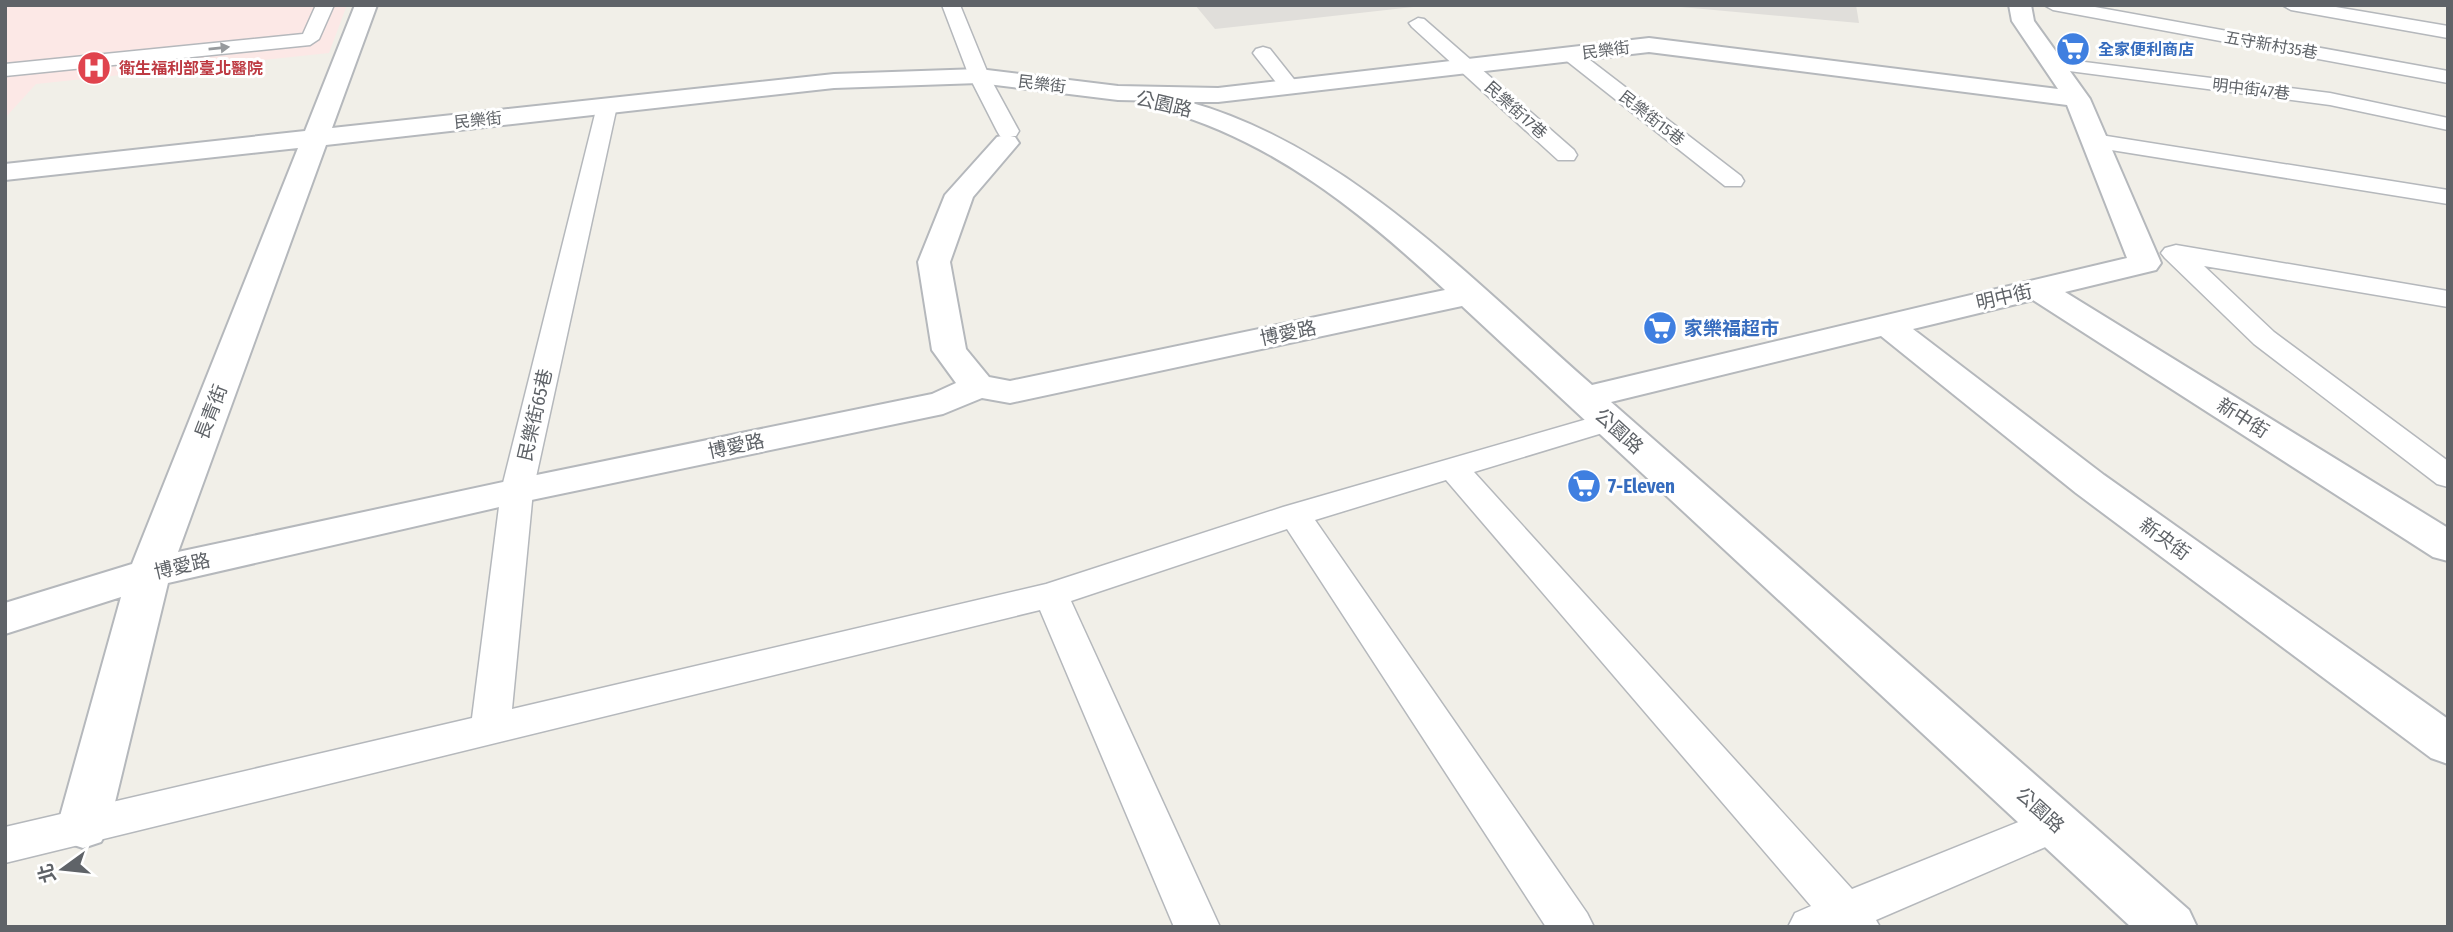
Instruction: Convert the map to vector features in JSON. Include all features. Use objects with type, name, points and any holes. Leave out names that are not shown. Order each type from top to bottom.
[{"type":"street","name":"長青街","points":[[83,827],[149,573],[366,5]]},
{"type":"street","points":[[2020,5],[2023,21],[2077,99],[2138,246]]},
{"type":"street","name":"民樂街","points":[[5,172],[834,81],[979,76],[1118,93],[1218,95],[1649,45],[2077,99]]},
{"type":"street","name":"公園路","points":[[1118,93],[1200,112],[1251,133],[1332,182],[1401,233],[2169,927]]},
{"type":"street","points":[[976,386],[949,350],[934,262],[959,195],[1007,137]]},
{"type":"street","name":"明中街","points":[[1595,410],[1887,325],[2145,263],[2138,246]]},
{"type":"street","name":"新中街","points":[[2038,289],[2448,547]]},
{"type":"street","name":"博愛路","points":[[5,619],[149,573],[517,491],[943,403],[976,386],[1010,392],[1468,295]]},
{"type":"street","name":"新央街","points":[[1887,325],[2090,484],[2448,746]]},
{"type":"lane","points":[[5,70],[310,39],[325,5]]},
{"type":"lane","points":[[951,5],[1007,137]]},
{"type":"lane","name":"五守新村35巷","points":[[2053,5],[2448,77]]},
{"type":"lane","points":[[2291,5],[2448,32]]},
{"type":"lane","name":"民樂街17巷","points":[[1418,23],[1566,155]]},
{"type":"lane","points":[[1263,53],[1290,86]]},
{"type":"lane","name":"民樂街15巷","points":[[1570,54],[1733,181]]},
{"type":"lane","name":"明中街47巷","points":[[2053,64],[2330,99],[2448,124]]},
{"type":"lane","name":"民樂街65巷","points":[[490,730],[517,491],[607,106]]},
{"type":"lane","points":[[2094,141],[2448,197]]},
{"type":"lane","points":[[2138,246],[2448,299]]},
{"type":"lane","points":[[2175,253],[2264,338],[2448,477]]},
{"type":"lane","points":[[5,845],[1051,594],[1452,467],[1595,410]]},
{"type":"lane","points":[[1452,467],[1837,922],[2056,824]]},
{"type":"lane","points":[[1295,515],[1572,927]]},
{"type":"lane","points":[[1051,594],[1198,927]]},
{"type":"shaded area","name":"衛生福利部臺北醫院","points":[[5,5],[347,5],[329,53],[36,84],[5,118]]},
{"type":"shaded area","points":[[1195,5],[1431,5],[1215,29]]},
{"type":"shaded area","points":[[1659,5],[1856,5],[1859,23]]},
{"type":"place","name":"全家便利商店","points":[[2073,49]]},
{"type":"place","name":"衛生福利部臺北醫院","points":[[94,68]]},
{"type":"place","name":"家樂福超市","points":[[1660,328]]},
{"type":"place","name":"7-Eleven","points":[[1584,486]]}]
